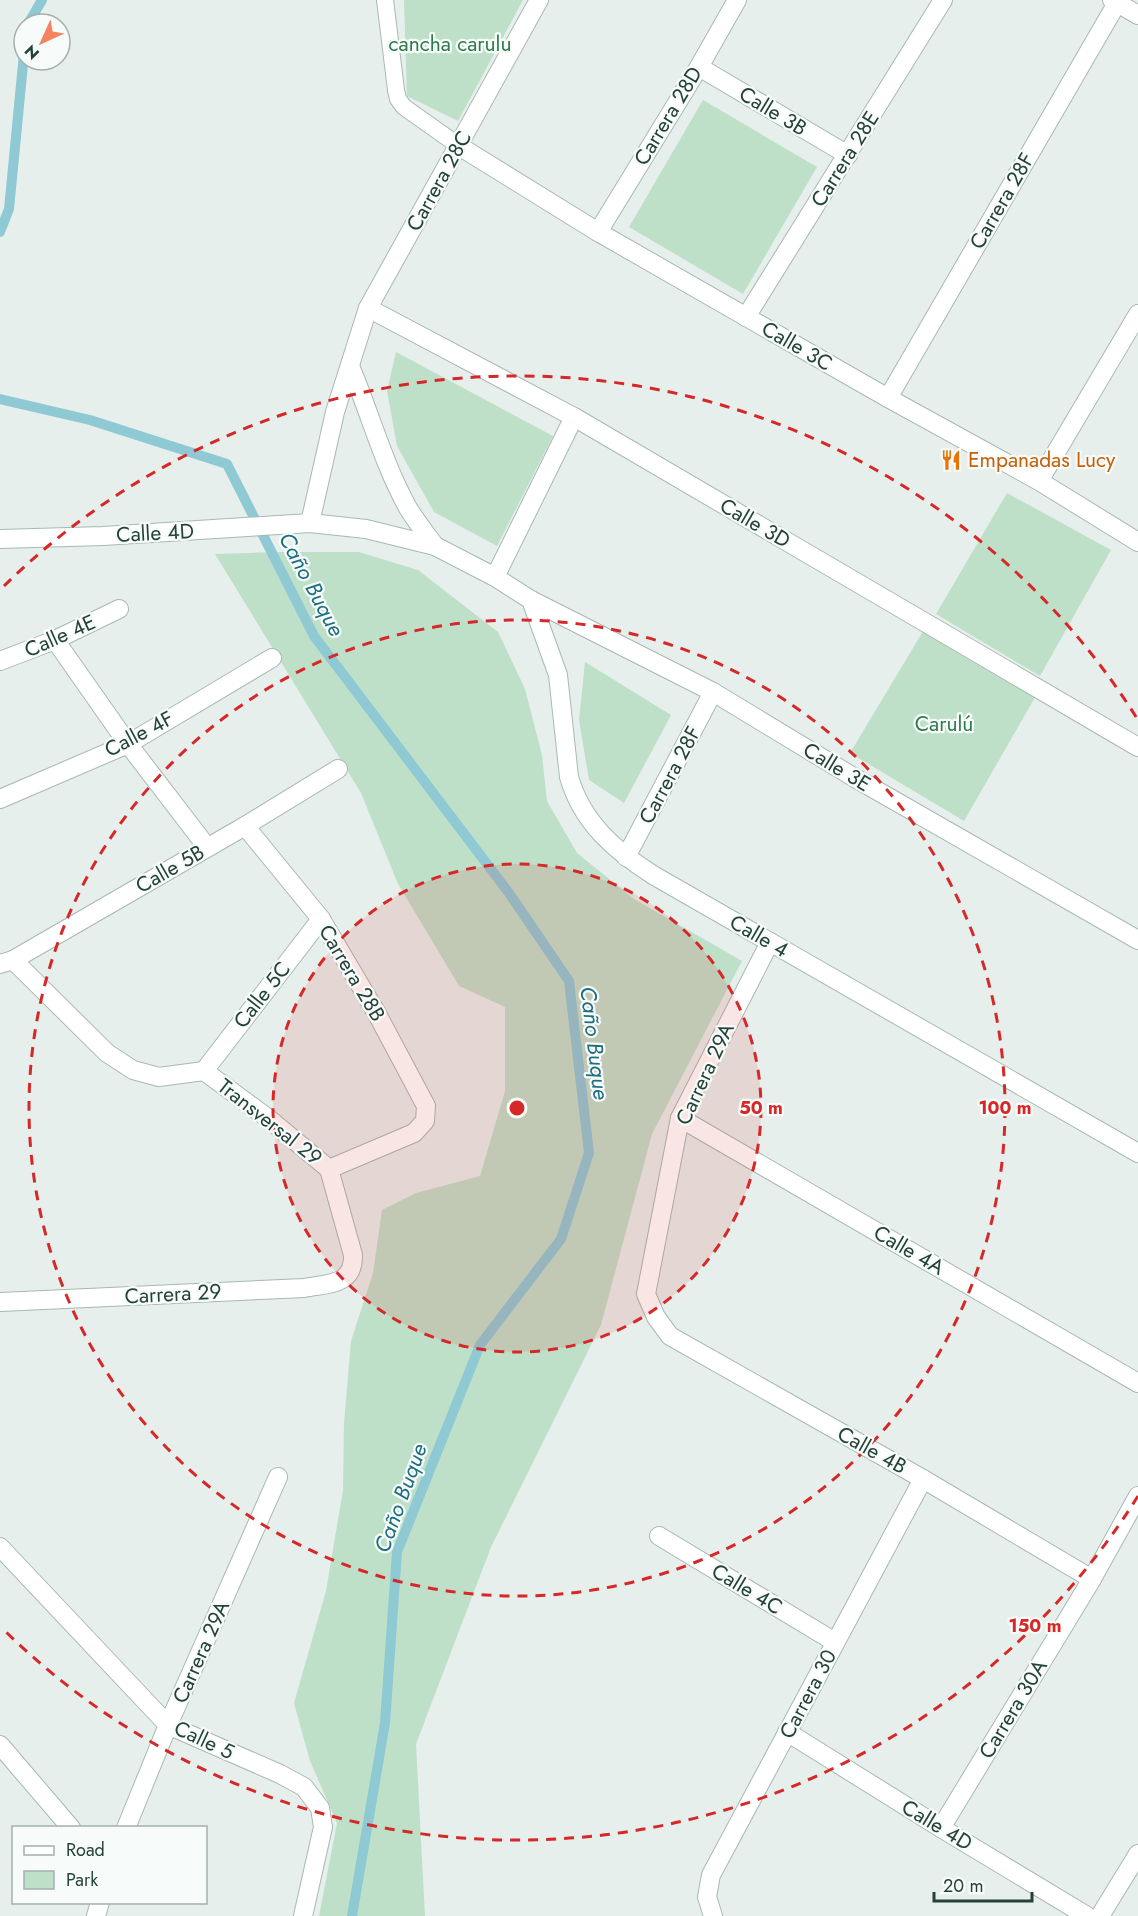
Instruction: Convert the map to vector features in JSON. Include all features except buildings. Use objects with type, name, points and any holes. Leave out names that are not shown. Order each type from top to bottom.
[{"type":"street","name":"Carrera 28C","points":[[310,524],[335,412],[368,309],[539,0]]},
{"type":"street","name":"Carrera 28D","points":[[598,232],[699,67],[736,0]]},
{"type":"street","name":"Carrera 28E","points":[[746,317],[943,0]]},
{"type":"street","points":[[1114,1],[1138,15]]},
{"type":"street","name":"Carrera 28F","points":[[888,398],[1114,1]]},
{"type":"street","name":"Calle 3B","points":[[699,67],[848,156]]},
{"type":"street","name":"Calle 3C","points":[[459,146],[598,232],[888,398],[1039,481],[1138,542]]},
{"type":"street","name":"Calle 3D","points":[[368,309],[574,417],[1138,747]]},
{"type":"street","points":[[1039,481],[1138,314]]},
{"type":"street","points":[[350,366],[401,494],[435,546]]},
{"type":"street","points":[[495,577],[574,417]]},
{"type":"street","points":[[310,524],[366,529],[435,546],[495,577],[531,600]]},
{"type":"street","name":"Calle 4D","points":[[0,540],[310,524]]},
{"type":"street","name":"Calle 3E","points":[[531,600],[714,692],[855,778],[1138,940]]},
{"type":"street","name":"Calle 4","points":[[531,600],[558,675],[569,777],[573,793],[597,831],[626,857],[1138,1153]]},
{"type":"street","name":"Calle 4E","points":[[0,662],[55,640],[119,609]]},
{"type":"street","points":[[55,640],[128,744],[207,847]]},
{"type":"street","name":"Calle 4F","points":[[0,799],[128,744],[272,658]]},
{"type":"street","name":"Carrera 28F","points":[[626,857],[714,692]]},
{"type":"street","name":"Calle 5B","points":[[6,962],[244,826],[338,769]]},
{"type":"street","name":"Carrera 28B","points":[[244,826],[321,919],[376,1012],[426,1106],[425,1120],[414,1133],[328,1168]]},
{"type":"street","name":"Calle 5C","points":[[204,1071],[321,919]]},
{"type":"street","name":"Carrera 29A","points":[[656,1317],[646,1294],[680,1118],[770,942]]},
{"type":"street","points":[[6,962],[107,1053],[133,1070],[159,1077],[204,1071]]},
{"type":"street","name":"Transversal 29","points":[[204,1071],[269,1119],[328,1168],[353,1255],[354,1264],[351,1273],[344,1280]]},
{"type":"street","name":"Calle 4A","points":[[680,1118],[1138,1383]]},
{"type":"street","name":"Carrera 29","points":[[0,1302],[304,1288],[344,1280]]},
{"type":"street","name":"Calle 4B","points":[[656,1317],[670,1336],[923,1479],[1092,1579]]},
{"type":"street","name":"Carrera 29A","points":[[126,1826],[168,1725],[278,1477]]},
{"type":"street","name":"Carrera 30","points":[[712,1914],[707,1897],[711,1875],[923,1479]]},
{"type":"street","name":"Carrera 30A","points":[[941,1828],[1092,1579],[1138,1496]]},
{"type":"street","name":"Calle 4C","points":[[659,1536],[835,1642]]},
{"type":"street","name":"Calle 5","points":[[0,1547],[168,1725],[280,1774],[304,1787],[320,1808],[323,1827],[303,1916]]},
{"type":"street","name":"Calle 4D","points":[[787,1732],[1088,1916]]},
{"type":"street","points":[[0,1745],[70,1826]]},
{"type":"street","points":[[1100,1916],[1138,1854]]},
{"type":"lane","points":[[385,0],[398,99],[404,107],[459,146]]},
{"type":"green space","name":"cancha carulu","points":[[404,0],[523,0],[458,121],[407,96]]},
{"type":"green space","points":[[703,100],[817,167],[743,294],[629,227]]},
{"type":"green space","points":[[396,352],[553,436],[497,546],[434,512],[397,446],[387,391]]},
{"type":"green space","points":[[1007,493],[1111,550],[1040,676],[936,614]]},
{"type":"green space","points":[[359,552],[418,570],[498,632],[525,689],[542,755],[547,801],[577,853],[634,899],[742,961],[652,1134],[601,1325],[491,1547],[416,1744],[425,1916],[319,1916],[337,1823],[310,1761],[294,1703],[326,1591],[343,1490],[344,1423],[351,1341],[373,1273],[382,1210],[416,1193],[480,1176],[505,1091],[505,1007],[459,986],[398,884],[361,793],[215,554]]},
{"type":"green space","name":"Carulú","points":[[925,628],[1037,694],[964,821],[850,753]]},
{"type":"green space","points":[[585,662],[671,715],[624,803],[589,780],[579,720]]},
{"type":"waterway","name":"Caño Buque","points":[[35,12],[42,0]]},
{"type":"waterway","name":"Caño Buque","points":[[0,232],[9,209],[22,72]]},
{"type":"waterway","name":"Caño Buque","points":[[0,399],[90,420],[227,464],[314,636],[509,893],[569,981],[589,1153],[561,1239],[480,1345],[397,1552],[385,1723],[352,1916]]},
{"type":"place","name":"Empanadas Lucy","points":[[951,460]]}]
